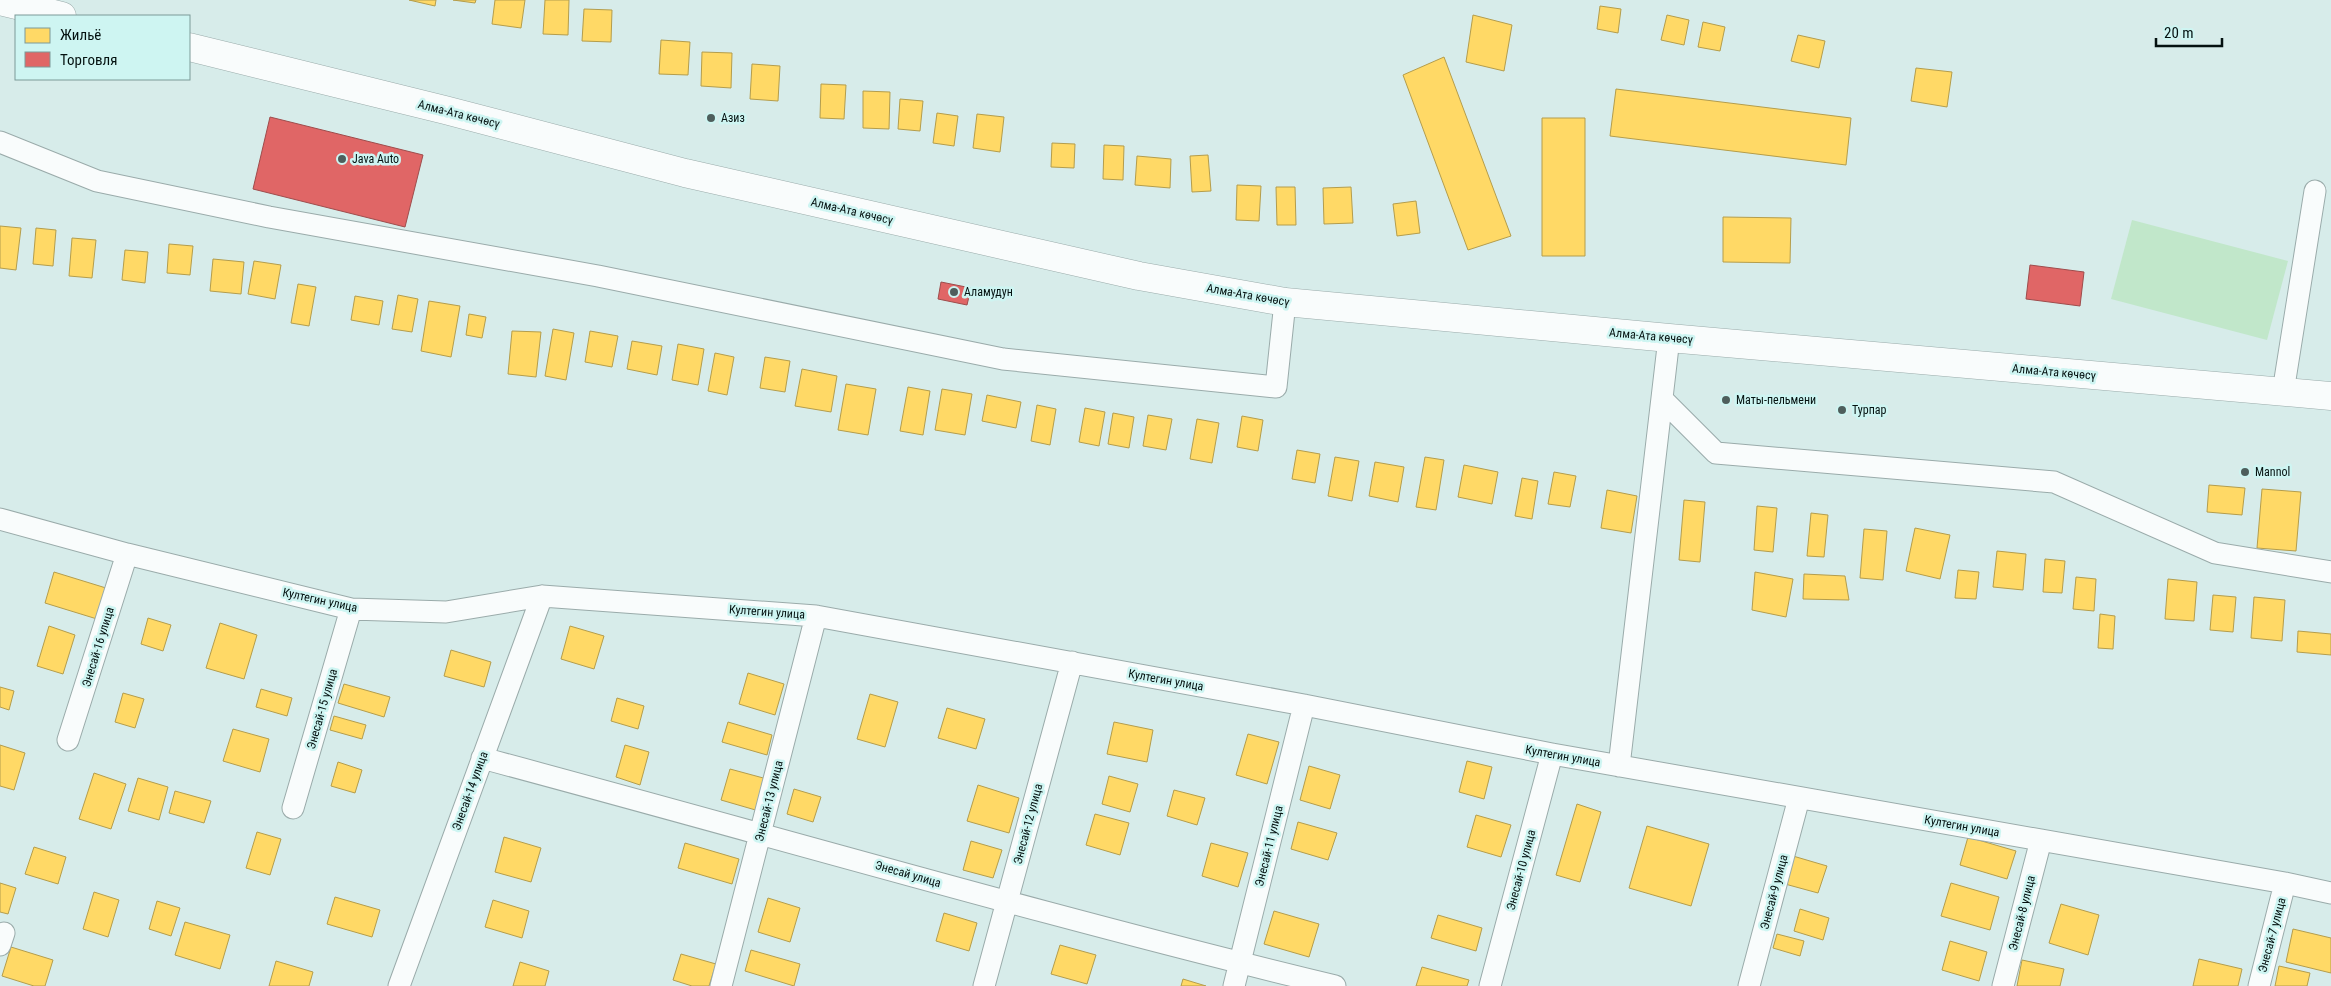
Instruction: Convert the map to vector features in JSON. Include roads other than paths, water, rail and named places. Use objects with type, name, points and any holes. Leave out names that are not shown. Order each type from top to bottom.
[{"type":"main road","points":[[0,1],[58,15]]},
{"type":"main road","name":"Алма-Ата көчөсү","points":[[190,47],[445,110],[685,173],[1139,276],[1286,302],[1669,338],[2331,396]]},
{"type":"street","points":[[0,142],[97,181],[269,217],[608,278],[1004,359],[1276,387],[1286,302]]},
{"type":"street","points":[[2283,392],[2315,191]]},
{"type":"street","points":[[1619,766],[1669,338]]},
{"type":"street","points":[[1662,399],[1716,453],[2054,482],[2215,553],[2331,572]]},
{"type":"street","name":"Култегин улица","points":[[0,519],[127,554],[351,609],[446,612],[542,596],[816,616],[1304,705],[1552,754],[2285,883],[2331,893]]},
{"type":"street","name":"Энесай-16 улица","points":[[68,740],[127,554]]},
{"type":"street","name":"Энесай-14 улица","points":[[399,986],[542,596]]},
{"type":"street","name":"Энесай-15 улица","points":[[293,808],[351,609]]},
{"type":"street","name":"Энесай-13 улица","points":[[721,986],[816,616]]},
{"type":"street","name":"Энесай-12 улица","points":[[984,986],[1072,662]]},
{"type":"street","name":"Энесай-11 улица","points":[[1234,986],[1304,705]]},
{"type":"street","name":"Энесай-10 улица","points":[[1490,986],[1552,754]]},
{"type":"street","name":"Энесай улица","points":[[482,758],[1007,902],[1335,986]]},
{"type":"street","name":"Энесай-9 улица","points":[[1749,986],[1799,798]]},
{"type":"street","name":"Энесай-8 улица","points":[[2003,986],[2041,840]]},
{"type":"street","name":"Энесай-7 улица","points":[[2259,986],[2285,883]]},
{"type":"place","name":"Азиз","points":[[711,118]]},
{"type":"place","name":"Java Auto","points":[[342,159]]},
{"type":"place","name":"Аламудун","points":[[954,292]]},
{"type":"place","name":"Маты-пельмени","points":[[1726,400]]},
{"type":"place","name":"Турпар","points":[[1842,410]]},
{"type":"place","name":"Mannol","points":[[2245,472]]}]
